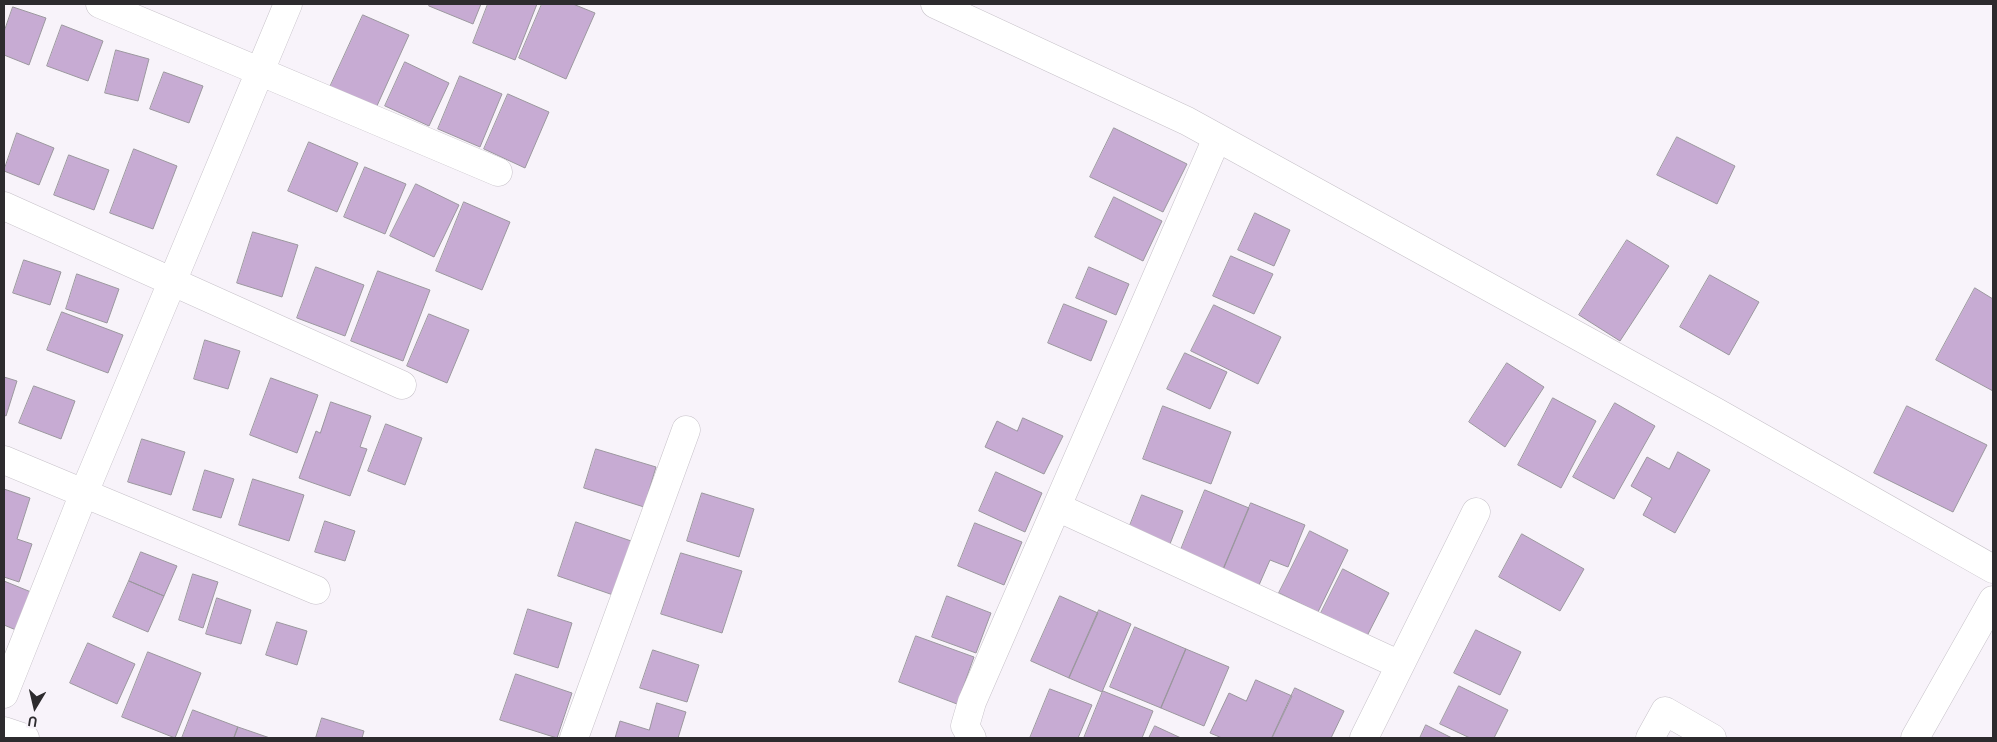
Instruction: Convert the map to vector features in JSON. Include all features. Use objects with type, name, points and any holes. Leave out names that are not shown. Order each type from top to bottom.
[{"type":"street","points":[[100,4],[498,172]]},
{"type":"street","points":[[4,694],[84,493],[288,4]]},
{"type":"street","points":[[935,4],[1178,116],[1698,403],[1993,569]]},
{"type":"street","points":[[972,738],[965,726],[966,719],[1218,138]]},
{"type":"street","points":[[4,206],[402,385]]},
{"type":"street","points":[[574,738],[686,430]]},
{"type":"street","points":[[4,460],[316,590]]},
{"type":"street","points":[[1057,507],[1400,665]]},
{"type":"street","points":[[1364,738],[1476,512]]},
{"type":"street","points":[[1915,738],[1993,600]]},
{"type":"street","points":[[1650,738],[1665,711],[1712,738]]},
{"type":"street","points":[[4,731],[24,738]]},
{"type":"building","points":[[430,4],[481,4],[473,24],[429,6]]},
{"type":"building","points":[[488,4],[537,4],[515,60],[473,43]]},
{"type":"building","points":[[542,4],[573,4],[595,13],[566,79],[519,58]]},
{"type":"building","points":[[13,7],[46,18],[29,65],[4,55],[4,32]]},
{"type":"building","points":[[363,15],[409,35],[376,108],[330,87]]},
{"type":"building","points":[[62,25],[103,41],[88,81],[47,66]]},
{"type":"building","points":[[116,50],[149,59],[138,101],[105,93]]},
{"type":"building","points":[[405,62],[449,83],[429,126],[385,106]]},
{"type":"building","points":[[164,72],[203,86],[189,123],[150,109]]},
{"type":"building","points":[[460,76],[502,94],[480,147],[438,129]]},
{"type":"building","points":[[508,94],[549,112],[525,168],[484,149]]},
{"type":"building","points":[[1114,128],[1187,164],[1163,212],[1090,177]]},
{"type":"building","points":[[17,133],[54,148],[39,185],[4,171]]},
{"type":"building","points":[[1677,137],[1735,166],[1717,204],[1657,175]]},
{"type":"building","points":[[309,142],[358,163],[337,212],[288,191]]},
{"type":"building","points":[[134,149],[177,166],[153,229],[110,213]]},
{"type":"building","points":[[69,155],[109,170],[94,210],[54,195]]},
{"type":"building","points":[[365,167],[406,184],[385,234],[344,217]]},
{"type":"building","points":[[416,184],[459,205],[434,257],[390,236]]},
{"type":"building","points":[[1114,197],[1162,221],[1143,261],[1095,237]]},
{"type":"building","points":[[464,202],[510,222],[482,290],[436,271]]},
{"type":"building","points":[[1255,213],[1290,230],[1274,266],[1238,250]]},
{"type":"building","points":[[253,232],[298,245],[282,297],[237,283]]},
{"type":"building","points":[[1627,240],[1669,266],[1620,341],[1579,315]]},
{"type":"building","points":[[1231,256],[1273,274],[1254,314],[1213,296]]},
{"type":"building","points":[[24,260],[61,272],[50,305],[13,293]]},
{"type":"building","points":[[316,267],[364,285],[345,336],[297,318]]},
{"type":"building","points":[[1089,267],[1129,284],[1116,315],[1076,298]]},
{"type":"building","points":[[378,271],[430,290],[403,361],[351,341]]},
{"type":"building","points":[[77,274],[119,289],[107,323],[66,309]]},
{"type":"building","points":[[1710,275],[1759,302],[1729,355],[1680,327]]},
{"type":"building","points":[[1975,288],[1993,299],[1993,391],[1936,360]]},
{"type":"building","points":[[1064,304],[1107,321],[1091,361],[1048,343]]},
{"type":"building","points":[[1214,305],[1281,337],[1258,384],[1191,351]]},
{"type":"building","points":[[62,312],[123,335],[108,373],[47,350]]},
{"type":"building","points":[[429,314],[469,330],[447,383],[407,366]]},
{"type":"building","points":[[205,340],[240,351],[228,389],[194,379]]},
{"type":"building","points":[[1185,353],[1227,372],[1210,409],[1167,389]]},
{"type":"building","points":[[1507,363],[1544,387],[1505,447],[1469,422]]},
{"type":"building","points":[[4,377],[17,381],[6,416],[4,415]]},
{"type":"building","points":[[271,378],[318,395],[297,453],[250,435]]},
{"type":"building","points":[[34,386],[75,401],[61,439],[19,423]]},
{"type":"building","points":[[1553,398],[1596,421],[1561,488],[1518,465]]},
{"type":"building","points":[[331,402],[371,416],[360,447],[367,449],[350,496],[299,478],[316,431],[320,433]]},
{"type":"building","points":[[1615,403],[1655,426],[1614,499],[1573,477]]},
{"type":"building","points":[[1163,406],[1231,432],[1211,484],[1143,459]]},
{"type":"building","points":[[1907,406],[1987,445],[1953,512],[1874,473]]},
{"type":"building","points":[[1023,418],[1063,436],[1044,474],[985,447],[997,421],[1017,431]]},
{"type":"building","points":[[386,424],[422,438],[405,485],[368,471]]},
{"type":"building","points":[[142,439],[185,452],[171,495],[128,482]]},
{"type":"building","points":[[596,449],[656,467],[644,507],[584,488]]},
{"type":"building","points":[[1678,452],[1710,470],[1675,533],[1643,515],[1652,498],[1631,486],[1647,457],[1669,469]]},
{"type":"building","points":[[205,470],[234,479],[221,518],[193,510]]},
{"type":"building","points":[[996,472],[1042,493],[1025,532],[979,511]]},
{"type":"building","points":[[253,479],[304,495],[289,541],[239,525]]},
{"type":"building","points":[[4,489],[30,498],[17,539],[32,544],[19,582],[4,577]]},
{"type":"building","points":[[1205,490],[1249,508],[1223,570],[1180,552]]},
{"type":"building","points":[[702,493],[754,509],[739,557],[687,541]]},
{"type":"building","points":[[1142,495],[1183,511],[1168,549],[1127,533]]},
{"type":"building","points":[[1251,503],[1305,525],[1288,567],[1270,560],[1259,585],[1223,570]]},
{"type":"building","points":[[325,521],[355,531],[345,561],[315,552]]},
{"type":"building","points":[[576,522],[637,543],[619,597],[558,576]]},
{"type":"building","points":[[975,523],[1022,542],[1004,585],[958,566]]},
{"type":"building","points":[[1310,531],[1348,550],[1318,612],[1279,593]]},
{"type":"building","points":[[1522,534],[1584,569],[1560,611],[1499,577]]},
{"type":"building","points":[[141,552],[177,566],[164,596],[129,581]]},
{"type":"building","points":[[681,553],[742,571],[722,633],[661,614]]},
{"type":"building","points":[[1343,569],[1389,593],[1367,636],[1321,613]]},
{"type":"building","points":[[193,574],[218,582],[203,628],[179,620]]},
{"type":"building","points":[[4,581],[31,592],[16,630],[4,625]]},
{"type":"building","points":[[129,581],[164,596],[148,632],[113,617]]},
{"type":"building","points":[[947,596],[991,613],[976,653],[932,637]]},
{"type":"building","points":[[1060,596],[1098,613],[1069,678],[1031,661]]},
{"type":"building","points":[[217,598],[251,610],[241,644],[206,634]]},
{"type":"building","points":[[528,609],[572,623],[558,668],[514,654]]},
{"type":"building","points":[[1099,610],[1131,624],[1102,692],[1069,678]]},
{"type":"building","points":[[277,622],[307,631],[297,665],[266,655]]},
{"type":"building","points":[[1135,627],[1186,649],[1161,708],[1110,687]]},
{"type":"building","points":[[1476,630],[1521,652],[1500,695],[1454,673]]},
{"type":"building","points":[[916,636],[974,657],[957,704],[899,682]]},
{"type":"building","points":[[88,643],[135,664],[117,704],[70,683]]},
{"type":"building","points":[[1186,649],[1229,667],[1204,726],[1161,708]]},
{"type":"building","points":[[653,650],[699,665],[687,702],[640,688]]},
{"type":"building","points":[[148,652],[201,673],[175,738],[122,717]]},
{"type":"building","points":[[516,674],[572,693],[557,738],[500,720]]},
{"type":"building","points":[[1256,680],[1292,696],[1272,738],[1222,738],[1210,733],[1229,693],[1246,701]]},
{"type":"building","points":[[1459,686],[1508,710],[1494,738],[1470,738],[1440,724]]},
{"type":"building","points":[[1295,688],[1344,711],[1331,738],[1272,738]]},
{"type":"building","points":[[1050,689],[1092,705],[1078,738],[1030,738]]},
{"type":"building","points":[[1103,691],[1153,711],[1142,738],[1084,738]]},
{"type":"building","points":[[657,703],[686,712],[678,738],[615,738],[620,721],[649,730]]},
{"type":"building","points":[[193,710],[238,727],[234,738],[182,738]]},
{"type":"building","points":[[322,718],[364,731],[362,738],[316,738]]},
{"type":"building","points":[[1426,725],[1452,738],[1420,738]]},
{"type":"building","points":[[1155,726],[1181,738],[1149,738]]},
{"type":"building","points":[[238,727],[270,738],[234,738]]}]
